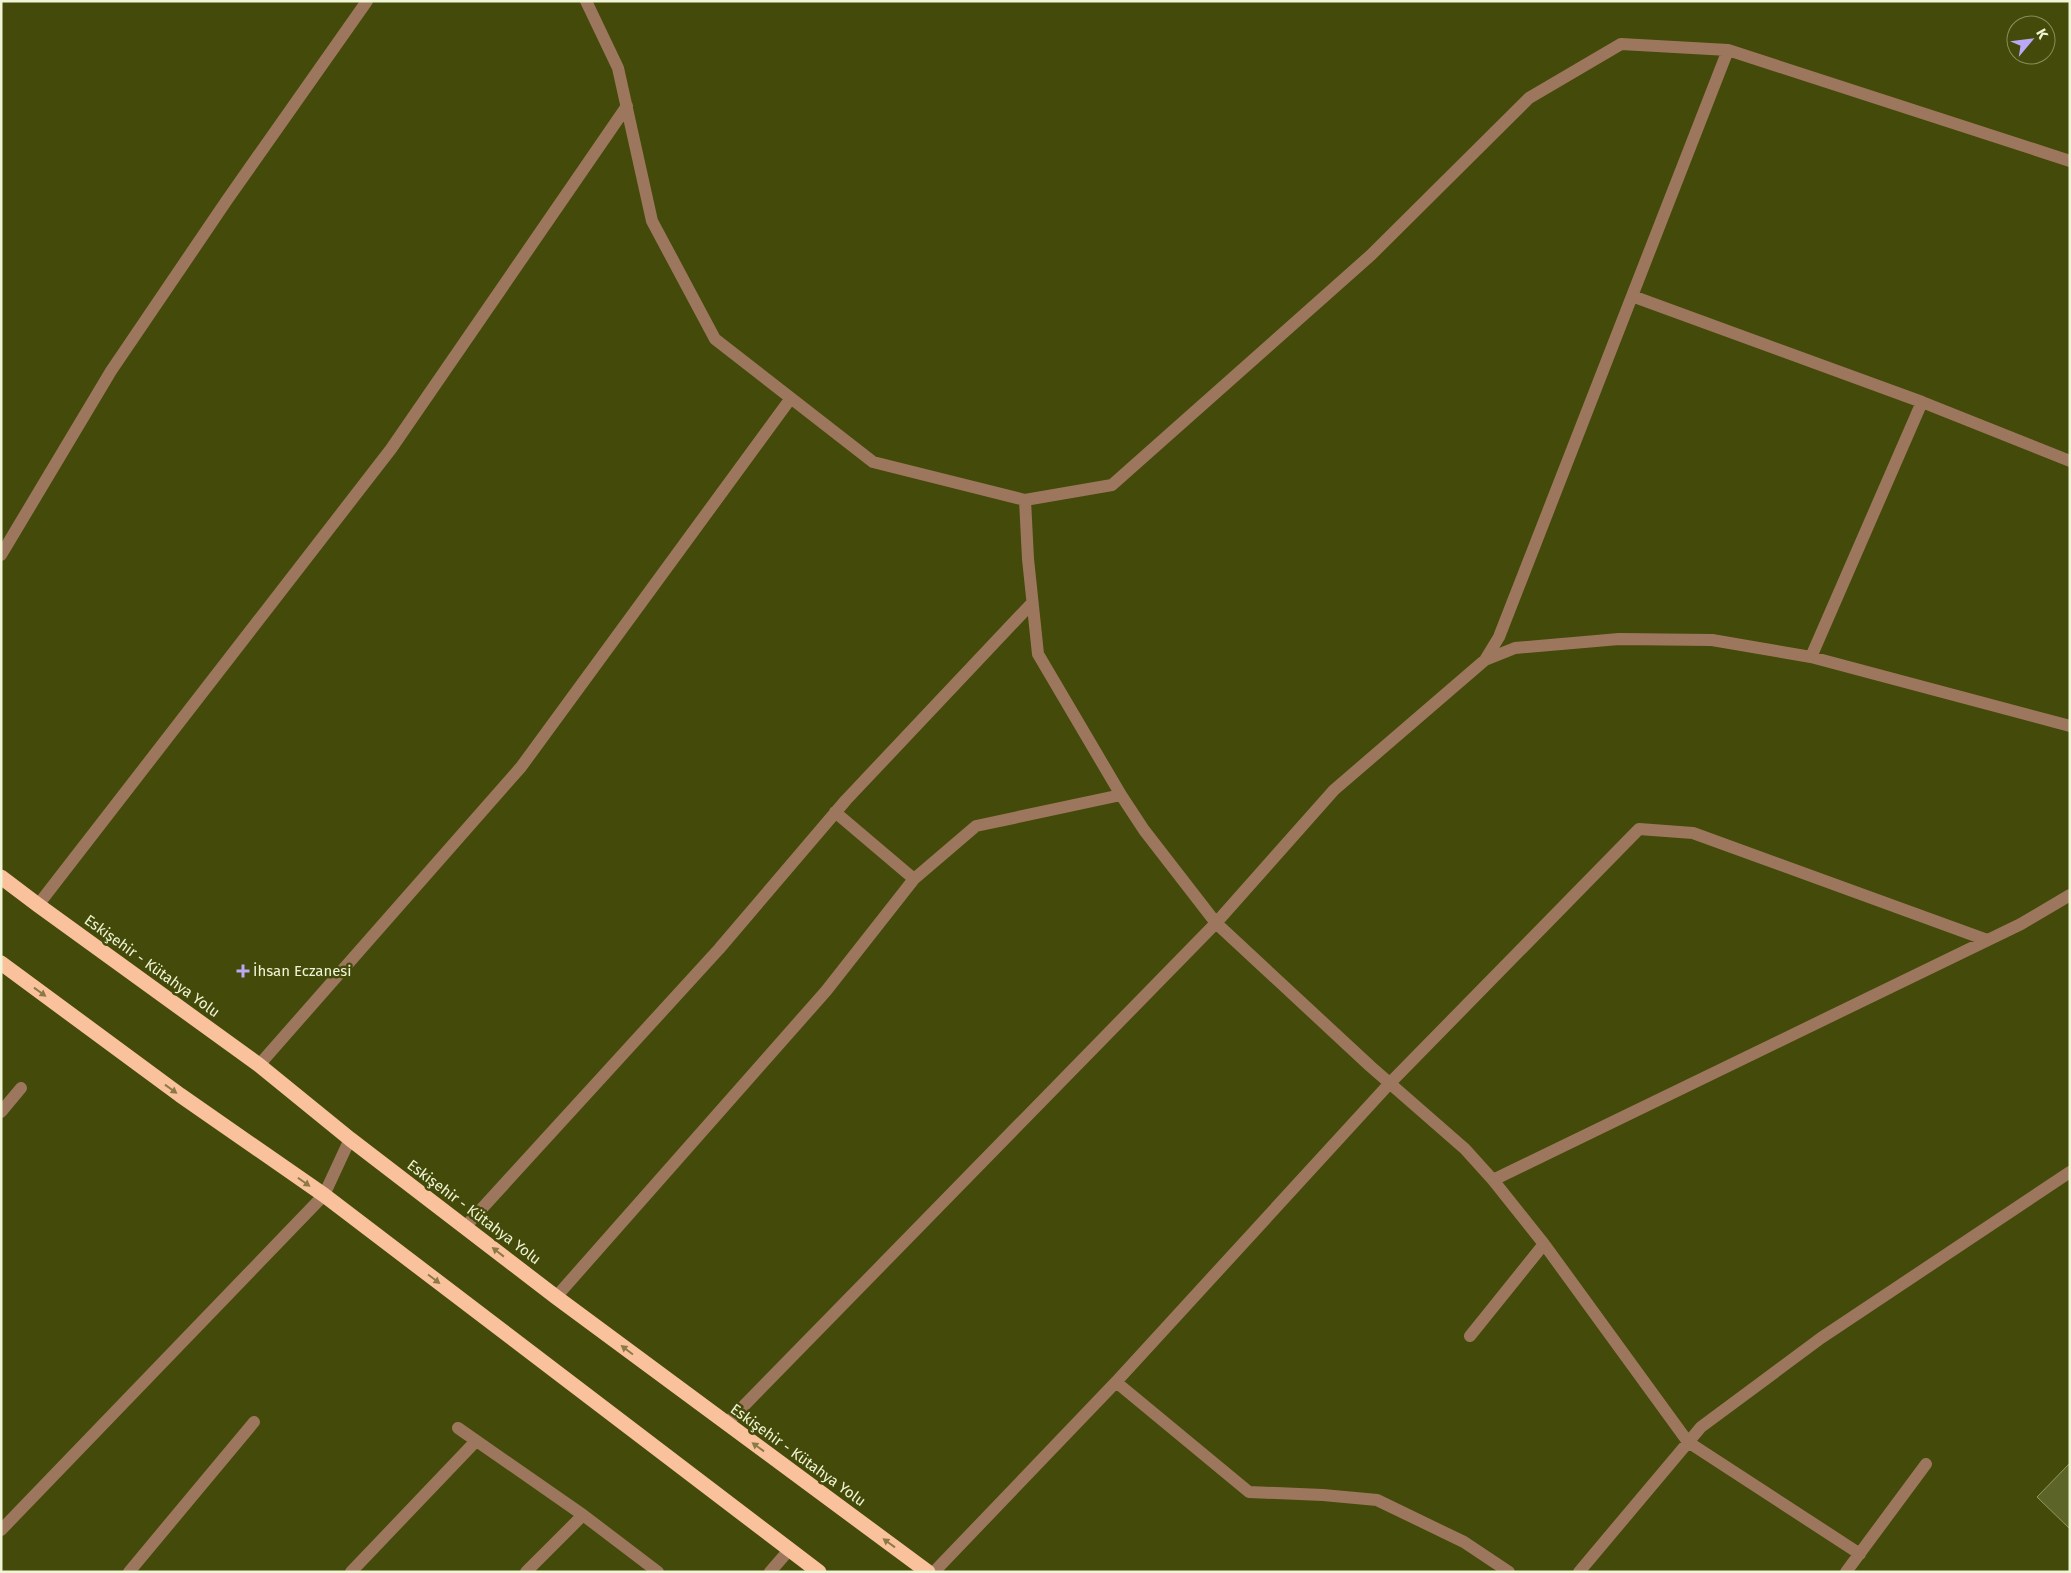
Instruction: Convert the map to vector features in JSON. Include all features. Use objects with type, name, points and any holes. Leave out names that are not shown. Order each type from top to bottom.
[{"type":"highway","name":"Eskişehir - Kütahya Yolu","points":[[1,877],[259,1065],[350,1139],[556,1297],[928,1572]]},
{"type":"highway","points":[[1,963],[180,1095],[324,1195],[819,1572]]},
{"type":"street","points":[[1,555],[111,371],[227,200],[367,1]]},
{"type":"street","points":[[586,1],[618,68],[652,220],[715,339],[873,462],[1025,500],[1112,485],[1371,255],[1529,98],[1622,44],[1728,50],[2070,162]]},
{"type":"street","points":[[726,1424],[1216,923],[1334,790],[1485,660],[1499,637],[1728,50]]},
{"type":"street","points":[[38,905],[391,449],[627,106]]},
{"type":"street","points":[[1632,296],[1922,402],[2070,461]]},
{"type":"street","points":[[259,1065],[521,767],[791,398]]},
{"type":"street","points":[[1811,657],[1922,402]]},
{"type":"street","points":[[1025,500],[1028,559],[1038,654],[1144,830],[1216,923],[1390,1084],[1465,1149],[1493,1180],[1544,1244],[1688,1442],[1860,1554]]},
{"type":"street","points":[[465,1227],[719,949],[835,812],[1032,603]]},
{"type":"street","points":[[1485,660],[1516,648],[1619,639],[1712,640],[1811,657],[2070,726]]},
{"type":"street","points":[[556,1297],[826,991],[914,879],[976,826],[1121,794]]},
{"type":"street","points":[[835,812],[914,879]]},
{"type":"street","points":[[934,1572],[1116,1382],[1390,1084],[1639,829],[1693,833],[1987,940]]},
{"type":"street","points":[[1493,1180],[2021,924],[2070,895]]},
{"type":"street","points":[[1,1112],[20,1088]]},
{"type":"street","points":[[1,1530],[324,1195],[350,1139]]},
{"type":"street","points":[[1578,1572],[1701,1427],[1821,1338],[2070,1172]]},
{"type":"street","points":[[1470,1336],[1544,1244]]},
{"type":"street","points":[[1116,1382],[1248,1492],[1323,1495],[1377,1500],[1464,1542],[1509,1572]]},
{"type":"street","points":[[129,1572],[254,1422]]},
{"type":"street","points":[[458,1428],[582,1515],[658,1572]]},
{"type":"street","points":[[351,1572],[476,1441]]},
{"type":"street","points":[[1846,1572],[1926,1464]]},
{"type":"street","points":[[526,1572],[582,1515]]},
{"type":"street","points":[[770,1572],[789,1550]]},
{"type":"building","points":[[2070,1463],[2070,1529],[2037,1497]]},
{"type":"place","name":"İhsan Eczanesi","points":[[243,971]]}]
